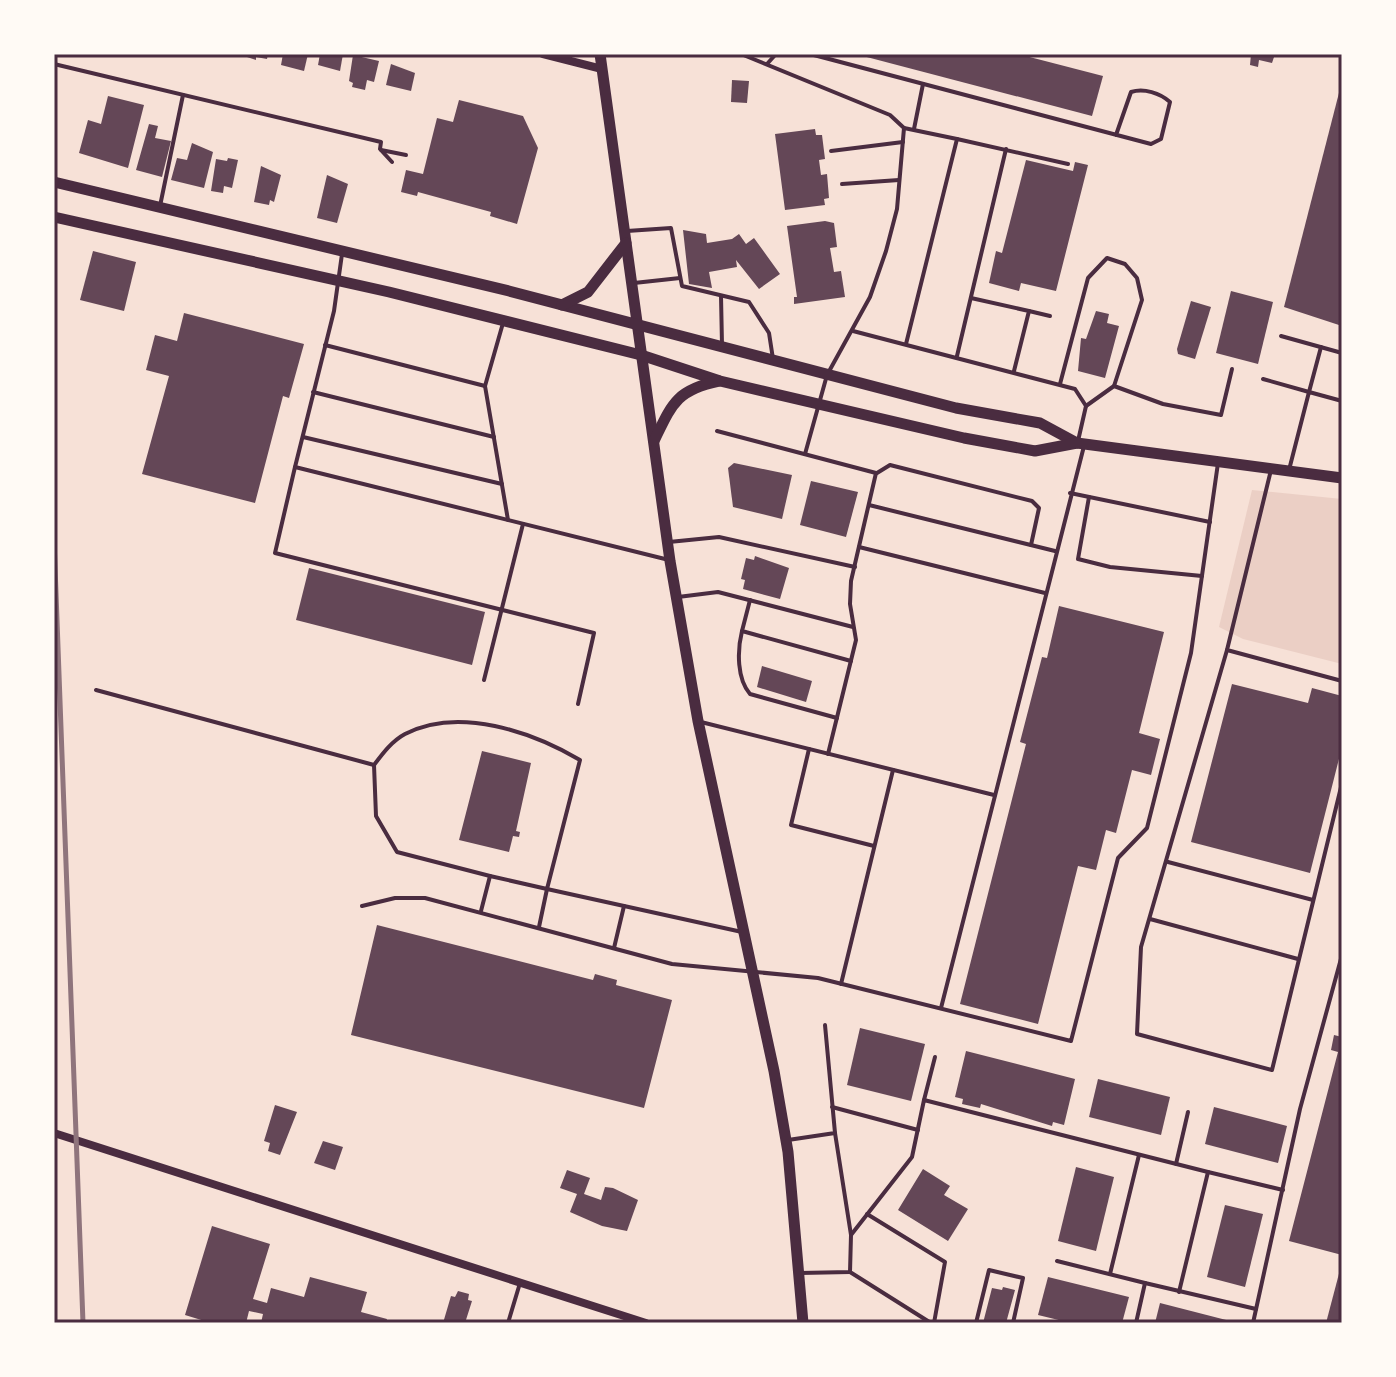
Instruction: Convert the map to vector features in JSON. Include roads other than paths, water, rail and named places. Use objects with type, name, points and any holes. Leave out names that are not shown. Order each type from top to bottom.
[{"type":"main road","points":[[600,54],[676,597],[698,721],[745,932],[786,1140],[803,1323]]},
{"type":"main road","points":[[54,182],[562,305],[956,408],[1040,423],[1081,444]]},
{"type":"main road","points":[[54,217],[503,320],[641,355],[720,381],[819,406],[1035,451],[1081,444],[1342,478]]},
{"type":"main road","points":[[562,305],[588,292],[625,237]]},
{"type":"main road","points":[[654,442],[679,397],[691,388],[720,381]]},
{"type":"street","points":[[543,54],[602,69]]},
{"type":"street","points":[[54,1133],[646,1323]]},
{"type":"lane","points":[[741,54],[890,115],[904,128],[1068,164]]},
{"type":"lane","points":[[767,64],[776,54]]},
{"type":"lane","points":[[810,54],[1116,135],[1157,144],[1170,102],[1151,93],[1131,92],[1116,135]]},
{"type":"lane","points":[[54,64],[381,142],[380,149]]},
{"type":"lane","points":[[914,130],[923,84]]},
{"type":"lane","points":[[159,209],[183,95]]},
{"type":"lane","points":[[805,454],[827,375],[870,297],[886,251],[897,209],[904,128]]},
{"type":"lane","points":[[906,344],[957,139]]},
{"type":"lane","points":[[831,151],[903,142]]},
{"type":"lane","points":[[380,149],[406,155]]},
{"type":"lane","points":[[380,149],[392,162]]},
{"type":"lane","points":[[957,356],[1006,149]]},
{"type":"lane","points":[[842,184],[899,180]]},
{"type":"lane","points":[[625,237],[671,228],[680,278],[686,288],[749,302],[769,333],[773,361]]},
{"type":"lane","points":[[342,252],[325,345],[275,553],[594,633],[578,704]]},
{"type":"lane","points":[[1060,384],[1088,278],[1107,258],[1125,264],[1137,278],[1142,300],[1114,386],[1086,406]]},
{"type":"lane","points":[[631,283],[680,278]]},
{"type":"lane","points":[[721,296],[722,348]]},
{"type":"lane","points":[[971,298],[1050,316]]},
{"type":"lane","points":[[1014,371],[1029,311]]},
{"type":"lane","points":[[503,320],[485,386],[508,520]]},
{"type":"lane","points":[[853,331],[1060,384],[1075,389],[1086,406],[1070,493],[941,1009]]},
{"type":"lane","points":[[1281,336],[1342,353]]},
{"type":"lane","points":[[325,345],[485,386]]},
{"type":"lane","points":[[1289,472],[1321,347]]},
{"type":"lane","points":[[1114,386],[1163,404],[1221,415],[1232,369]]},
{"type":"lane","points":[[1263,379],[1342,401]]},
{"type":"lane","points":[[313,392],[494,437]]},
{"type":"lane","points":[[717,431],[876,473],[890,465],[1032,501],[1039,508],[1031,545]]},
{"type":"lane","points":[[303,437],[502,484]]},
{"type":"lane","points":[[362,906],[395,898],[425,898],[672,964],[753,971],[841,984],[1071,1041],[1118,858],[1147,828],[1191,653],[1218,463]]},
{"type":"lane","points":[[295,467],[670,561]]},
{"type":"lane","points":[[1271,470],[1227,650],[1141,947],[1137,1034],[1272,1070],[1342,783]]},
{"type":"lane","points":[[828,754],[856,640],[850,604],[876,473]]},
{"type":"lane","points":[[1070,493],[1210,522]]},
{"type":"lane","points":[[1089,497],[1078,559],[1110,567],[1202,576]]},
{"type":"lane","points":[[869,505],[1055,551]]},
{"type":"lane","points":[[484,680],[523,524]]},
{"type":"lane","points":[[667,542],[719,537],[855,567]]},
{"type":"lane","points":[[859,547],[1045,593]]},
{"type":"lane","points":[[676,597],[718,592],[854,627]]},
{"type":"lane","points":[[750,600],[738,647],[743,686],[750,694],[837,718]]},
{"type":"lane","points":[[742,631],[851,661]]},
{"type":"lane","points":[[1227,650],[1342,681]]},
{"type":"lane","points":[[96,690],[374,765]]},
{"type":"lane","points":[[698,721],[994,795]]},
{"type":"lane","points":[[539,927],[547,889],[580,760],[549,741],[483,723],[439,725],[406,733],[389,745],[374,765],[376,816],[397,852],[490,876],[547,889],[624,906],[745,932]]},
{"type":"lane","points":[[809,749],[791,825],[874,846]]},
{"type":"lane","points":[[841,984],[893,770]]},
{"type":"lane","points":[[1168,862],[1313,900]]},
{"type":"lane","points":[[481,911],[490,876]]},
{"type":"lane","points":[[614,948],[624,906]]},
{"type":"lane","points":[[1150,919],[1298,959]]},
{"type":"lane","points":[[1253,1323],[1300,1109],[1342,955]]},
{"type":"lane","points":[[825,1025],[835,1133],[851,1235],[850,1272]]},
{"type":"lane","points":[[851,1235],[912,1157],[935,1057]]},
{"type":"lane","points":[[924,1100],[1283,1190]]},
{"type":"lane","points":[[832,1107],[918,1130]]},
{"type":"lane","points":[[1176,1164],[1188,1112]]},
{"type":"lane","points":[[786,1140],[835,1133]]},
{"type":"lane","points":[[1110,1274],[1139,1155]]},
{"type":"lane","points":[[1179,1292],[1208,1172]]},
{"type":"lane","points":[[800,1273],[850,1272],[932,1323],[945,1262],[867,1214]]},
{"type":"lane","points":[[1057,1261],[1256,1309]]},
{"type":"lane","points":[[976,1323],[989,1270],[1023,1278],[1013,1323]]},
{"type":"lane","points":[[508,1323],[520,1283]]},
{"type":"lane","points":[[1136,1323],[1145,1283]]},
{"type":"railway","points":[[54,539],[83,1323]]}]
